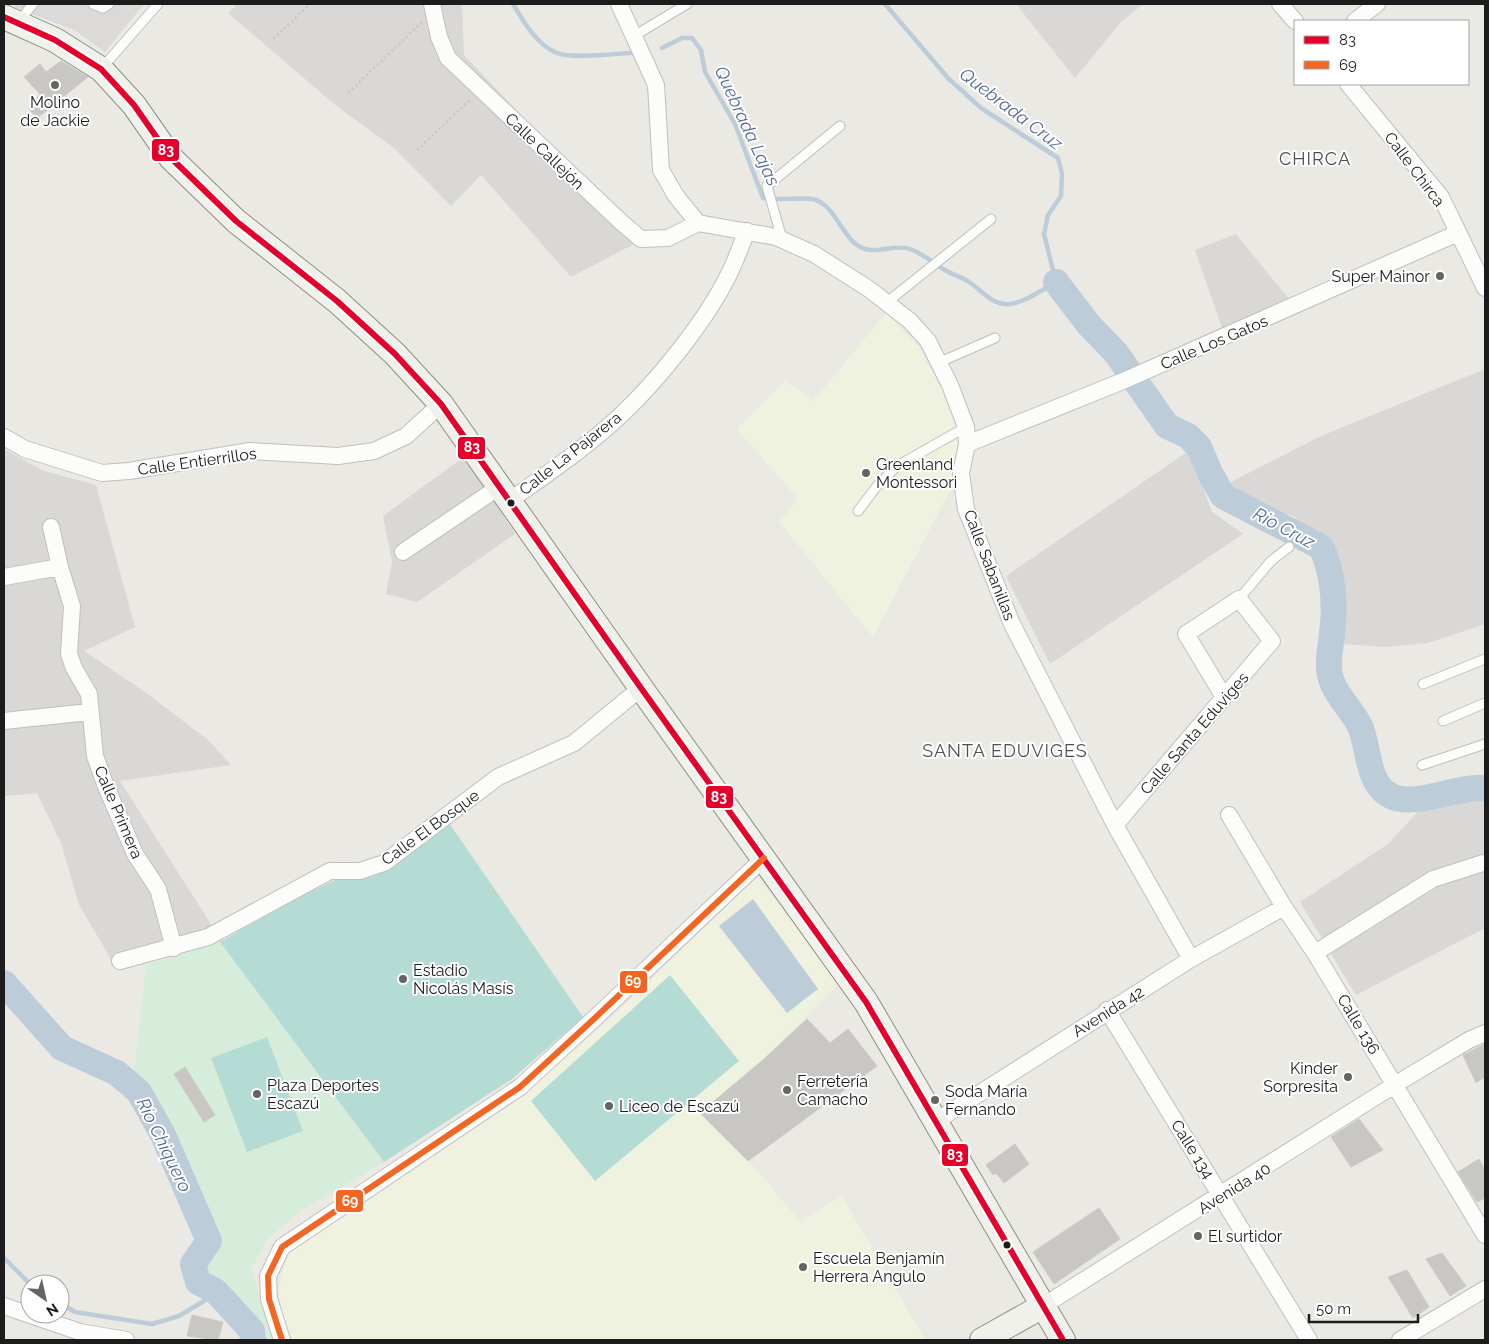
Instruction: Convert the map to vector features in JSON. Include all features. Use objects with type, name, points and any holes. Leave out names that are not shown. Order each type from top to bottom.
[{"type":"main road","points":[[11,20],[55,40],[101,69],[134,105],[171,158],[236,222],[337,301],[395,354],[441,404],[866,1002],[1064,1340]]},
{"type":"main road","name":"Avenida 40","points":[[982,1340],[1043,1306]]},
{"type":"street","points":[[619,4],[656,85],[661,170],[676,196],[698,223]]},
{"type":"street","points":[[1280,4],[1294,20]]},
{"type":"street","points":[[1356,20],[1377,4]]},
{"type":"street","name":"Calle Callejón","points":[[433,7],[439,37],[448,58],[586,191],[641,239],[668,238],[698,223]]},
{"type":"street","name":"Calle Chirca","points":[[1349,85],[1441,197],[1485,288]]},
{"type":"street","name":"Calle Sabanillas","points":[[698,223],[782,240],[814,254],[910,320],[928,341],[940,362],[966,427],[967,444],[961,473],[966,509],[1012,624],[1115,825],[1191,958]]},
{"type":"street","name":"Calle La Pajarera","points":[[403,552],[573,455],[614,421],[657,376],[690,336],[729,275],[747,232]]},
{"type":"street","name":"Calle Los Gatos","points":[[967,444],[1123,381],[1458,233]]},
{"type":"street","name":"Calle Entierrillos","points":[[4,437],[25,449],[102,473],[130,471],[250,451],[338,456],[374,450],[406,436],[441,404]]},
{"type":"street","name":"Calle Primera","points":[[51,528],[60,568],[72,606],[69,654],[74,668],[89,694],[95,756],[104,784],[134,854],[158,889],[174,948]]},
{"type":"street","points":[[4,577],[60,568]]},
{"type":"street","points":[[1224,697],[1186,634],[1239,600]]},
{"type":"street","name":"Calle Santa Eduviges","points":[[1115,825],[1272,641],[1239,600]]},
{"type":"street","name":"Calle El Bosque","points":[[120,961],[174,948],[208,937],[330,872],[360,871],[384,863],[498,777],[574,743],[641,688]]},
{"type":"street","points":[[4,721],[90,712]]},
{"type":"street","name":"Calle 136","points":[[1229,815],[1284,907],[1316,953],[1396,1084],[1485,1235]]},
{"type":"street","points":[[282,1340],[268,1299],[268,1276],[282,1247],[520,1086],[764,858]]},
{"type":"street","points":[[1316,953],[1433,879],[1483,863]]},
{"type":"street","name":"Avenida 42","points":[[936,1121],[1191,958],[1284,907]]},
{"type":"street","name":"Calle 134","points":[[1107,1010],[1309,1340]]},
{"type":"street","name":"Avenida 40","points":[[1043,1306],[1222,1196],[1396,1084],[1469,1040],[1485,1033]]},
{"type":"street","points":[[1400,1340],[1485,1289]]},
{"type":"street","points":[[4,1306],[78,1336],[126,1340]]},
{"type":"lane","points":[[11,20],[33,4]]},
{"type":"lane","points":[[93,4],[103,8],[109,4]]},
{"type":"lane","points":[[101,69],[158,4]]},
{"type":"lane","points":[[634,36],[686,4]]},
{"type":"lane","points":[[782,240],[767,186],[840,126]]},
{"type":"lane","points":[[886,303],[991,219]]},
{"type":"lane","points":[[940,362],[995,338]]},
{"type":"lane","points":[[858,511],[877,486],[897,466],[966,427]]},
{"type":"lane","points":[[1239,600],[1271,561],[1289,547]]},
{"type":"lane","points":[[1423,684],[1485,659]]},
{"type":"lane","points":[[1443,721],[1485,703]]},
{"type":"lane","points":[[1422,765],[1485,744]]},
{"type":"path","points":[[273,39],[310,4]]},
{"type":"path","points":[[348,93],[433,7]]},
{"type":"path","points":[[417,150],[481,89]]},
{"type":"shaded area","points":[[17,4],[144,4],[105,52],[74,30],[14,7]]},
{"type":"shaded area","points":[[238,4],[462,4],[464,55],[538,133],[639,230],[634,244],[571,277],[481,175],[451,206],[394,148],[334,104],[228,13]]},
{"type":"shaded area","points":[[1016,4],[1143,4],[1121,22],[1075,78]]},
{"type":"shaded area","points":[[1236,234],[1289,299],[1222,328],[1195,250]]},
{"type":"shaded area","name":"Greenland Montessori","points":[[886,313],[919,347],[942,390],[959,434],[959,460],[952,487],[873,637],[779,522],[798,499],[737,429],[785,380],[813,401]]},
{"type":"shaded area","points":[[1485,369],[1485,436],[1483,437],[1485,443],[1485,624],[1428,643],[1383,647],[1344,644],[1330,550],[1314,533],[1293,516],[1248,502],[1223,486],[1321,436]]},
{"type":"shaded area","points":[[4,449],[44,471],[96,485],[135,627],[84,651],[145,692],[208,740],[231,765],[120,781],[214,929],[111,959],[79,905],[61,843],[37,793],[4,796]]},
{"type":"shaded area","points":[[1190,450],[1212,512],[1243,534],[1050,664],[1006,576]]},
{"type":"shaded area","points":[[465,456],[515,534],[417,602],[386,594],[392,562],[383,516]]},
{"type":"shaded area","points":[[1485,796],[1485,928],[1356,995],[1300,902],[1388,844],[1424,805],[1450,798]]},
{"type":"shaded area","name":"Estadio Nicolás Masís","points":[[449,823],[583,1017],[512,1079],[384,1162],[220,942],[282,906],[337,879],[372,877]]},
{"type":"shaded area","name":"Liceo de Escazú","points":[[757,877],[841,982],[764,1059],[700,1113],[749,1161],[800,1221],[842,1196],[925,1340],[293,1340],[285,1325],[278,1290],[288,1252],[519,1099],[608,1021]]},
{"type":"shaded area","points":[[753,899],[818,989],[787,1013],[719,926]]},
{"type":"shaded area","points":[[220,942],[384,1162],[296,1214],[267,1240],[251,1269],[274,1340],[256,1340],[255,1327],[219,1286],[204,1278],[199,1266],[214,1240],[154,1100],[134,1073],[146,965]]},
{"type":"shaded area","points":[[670,975],[739,1061],[595,1181],[531,1101]]},
{"type":"shaded area","name":"Plaza Deportes Escazú","points":[[267,1037],[303,1131],[247,1152],[211,1058]]},
{"type":"building","name":"Molino de Jackie","points":[[61,61],[88,77],[37,118],[29,109],[40,94],[24,77],[40,64],[46,72]]},
{"type":"building","name":"Ferretería Camacho","points":[[807,1019],[830,1043],[848,1029],[877,1066],[748,1161],[700,1113],[764,1059]]},
{"type":"building","points":[[1485,1044],[1485,1077],[1476,1083],[1463,1055]]},
{"type":"building","points":[[185,1067],[215,1115],[204,1122],[174,1074]]},
{"type":"building","points":[[1359,1119],[1383,1150],[1351,1167],[1331,1137]]},
{"type":"building","points":[[1015,1144],[1029,1164],[1004,1183],[996,1173],[993,1175],[986,1165]]},
{"type":"building","points":[[1479,1159],[1485,1170],[1485,1198],[1477,1202],[1458,1172]]},
{"type":"building","points":[[1099,1208],[1120,1239],[1054,1284],[1033,1252]]},
{"type":"building","points":[[1442,1253],[1466,1286],[1450,1296],[1426,1259]]},
{"type":"building","points":[[1407,1270],[1429,1307],[1413,1318],[1388,1277]]},
{"type":"building","points":[[192,1315],[223,1322],[218,1340],[187,1336]]},
{"type":"waterway","name":"Quebrada Lajas","points":[[513,4],[537,38],[557,53],[572,56],[630,53]]},
{"type":"waterway","name":"Quebrada Lajas","points":[[662,48],[682,38],[692,38],[701,50],[705,72],[735,124],[763,198],[801,198],[820,202],[832,213],[846,234],[857,245],[870,250],[903,248],[915,251],[948,272],[966,280],[1001,304],[1015,303],[1036,294],[1056,282],[1044,234],[1048,215],[1061,196],[1062,174],[1058,158],[981,108],[948,78],[885,4]]},
{"type":"waterway","name":"Río Cruz","points":[[1056,282],[1089,325],[1116,353],[1167,426],[1188,436],[1199,447],[1210,473],[1223,496],[1321,547],[1331,578],[1333,600],[1329,670],[1333,685],[1360,726],[1370,767],[1379,786],[1386,793],[1396,798],[1406,799],[1416,799],[1474,788],[1485,788]]},
{"type":"waterway","name":"Río Chiquero","points":[[4,983],[62,1048],[117,1073],[139,1092],[163,1135],[209,1241],[193,1264],[198,1282],[215,1291],[222,1298],[252,1331],[253,1340]]},
{"type":"waterway","points":[[4,1258],[20,1274]]},
{"type":"waterway","points":[[70,1309],[75,1312],[152,1324],[179,1316],[204,1301],[215,1291]]},
{"type":"transit line","name":"83","points":[[4,17],[55,40],[101,69],[134,105],[171,158],[236,221],[337,301],[395,354],[441,404],[866,1002],[1063,1340]]},
{"type":"transit line","name":"69","points":[[282,1340],[269,1299],[268,1276],[282,1247],[520,1087],[764,858]]},
{"type":"place","name":"Molino de Jackie","points":[[55,85]]},
{"type":"place","name":"Super Mainor","points":[[1440,276]]},
{"type":"place","name":"Greenland Montessori","points":[[866,473]]},
{"type":"place","name":"Estadio Nicolás Masís","points":[[403,979]]},
{"type":"place","name":"Kinder Sorpresita","points":[[1348,1077]]},
{"type":"place","name":"Ferretería Camacho","points":[[787,1090]]},
{"type":"place","name":"Plaza Deportes Escazú","points":[[257,1094]]},
{"type":"place","name":"Soda María Fernando","points":[[935,1100]]},
{"type":"place","name":"Liceo de Escazú","points":[[609,1106]]},
{"type":"place","name":"El surtidor","points":[[1198,1236]]},
{"type":"place","name":"Escuela Benjamín Herrera Angulo","points":[[803,1267]]},
{"type":"district","name":"CHIRCA","points":[[1315,159]]},
{"type":"district","name":"SANTA EDUVIGES","points":[[1005,751]]},
{"type":"water label","name":"Quebrada Cruz","points":[[1011,109]]}]
